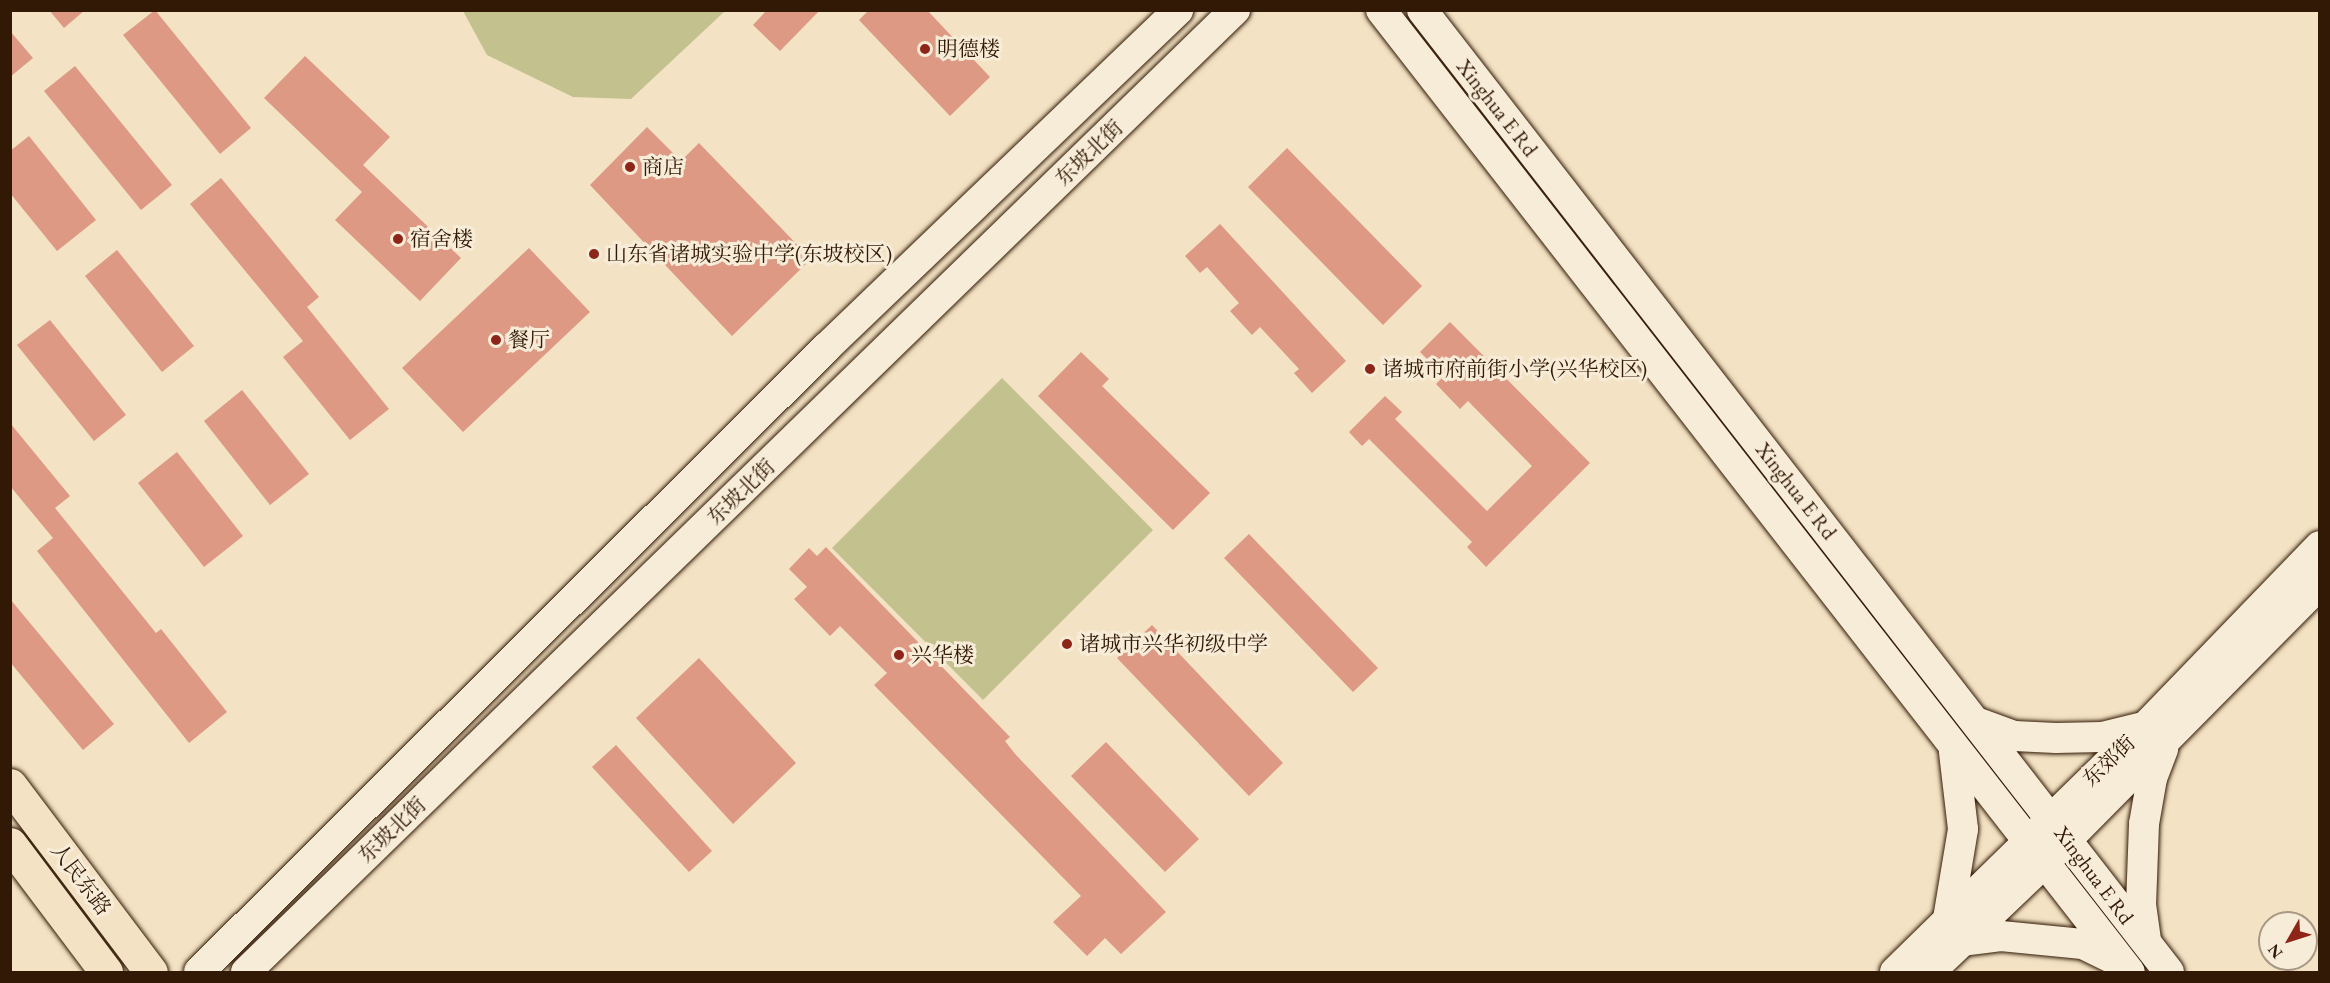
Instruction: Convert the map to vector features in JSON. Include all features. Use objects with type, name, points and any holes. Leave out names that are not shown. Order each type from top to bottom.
[{"type":"main road","name":"东坡北街","points":[[199,972],[826,348],[1178,10]]},
{"type":"main road","name":"东坡北街","points":[[246,972],[1235,10]]},
{"type":"main road","points":[[1381,10],[1953,749],[2126,968]]},
{"type":"main road","name":"Xinghua E Rd","points":[[1422,10],[2169,972]]},
{"type":"main road","name":"东郊街","points":[[2156,733],[2319,546]]},
{"type":"main road","name":"东郊街","points":[[1895,972],[1954,930],[2036,853],[2156,733],[2319,584]]},
{"type":"main road","points":[[1976,722],[2014,736],[2056,738],[2156,733],[2144,824],[2141,906],[2146,943]]},
{"type":"main road","points":[[1953,749],[1963,829],[1954,930],[2083,944],[2126,968]]},
{"type":"main road","name":"人民东路","points":[[10,785],[152,972]]},
{"type":"main road","name":"人民东路","points":[[10,844],[106,972]]},
{"type":"main road","name":"东郊街","points":[[1930,972],[1954,930]]},
{"type":"shaded area","points":[[463,11],[725,11],[631,99],[573,97],[487,55]]},
{"type":"shaded area","points":[[1002,378],[1153,530],[983,700],[832,548]]},
{"type":"building","points":[[49,10],[85,10],[64,28]]},
{"type":"building","points":[[155,10],[251,128],[220,154],[123,35]]},
{"type":"building","points":[[767,10],[820,10],[780,51],[753,25]]},
{"type":"building","name":"明德楼","points":[[869,10],[927,10],[990,77],[950,116],[859,20]]},
{"type":"building","points":[[10,31],[33,58],[10,77]]},
{"type":"building","points":[[305,56],[390,137],[363,165],[461,258],[420,301],[335,220],[362,192],[264,98]]},
{"type":"building","points":[[75,66],[172,185],[141,210],[44,91]]},
{"type":"building","points":[[647,127],[681,161],[699,143],[811,259],[732,336],[590,185]]},
{"type":"building","points":[[29,136],[96,220],[57,251],[10,193],[10,151]]},
{"type":"building","points":[[1287,148],[1422,286],[1383,325],[1248,187]]},
{"type":"building","points":[[221,178],[319,297],[307,307],[389,409],[350,440],[283,357],[303,341],[190,204]]},
{"type":"building","points":[[1220,224],[1346,361],[1312,393],[1294,373],[1299,369],[1260,327],[1252,335],[1230,311],[1239,303],[1207,267],[1200,273],[1185,256]]},
{"type":"building","name":"餐厅","points":[[529,248],[590,312],[463,432],[402,368]]},
{"type":"building","points":[[117,250],[194,346],[162,372],[85,276]]},
{"type":"building","points":[[50,320],[126,415],[94,441],[17,345]]},
{"type":"building","points":[[1450,322],[1590,463],[1486,567],[1467,547],[1472,542],[1369,439],[1362,446],[1349,432],[1385,396],[1402,412],[1395,419],[1487,511],[1532,466],[1468,401],[1460,409],[1436,384],[1444,376],[1420,352]]},
{"type":"building","points":[[1081,352],[1109,379],[1102,386],[1210,493],[1173,530],[1038,396]]},
{"type":"building","points":[[242,390],[309,474],[270,505],[204,421]]},
{"type":"building","points":[[10,423],[70,496],[55,508],[156,633],[161,629],[227,712],[189,743],[37,551],[53,538],[10,486]]},
{"type":"building","points":[[177,452],[243,536],[204,567],[138,483]]},
{"type":"building","points":[[1249,534],[1378,668],[1353,692],[1224,558]]},
{"type":"building","points":[[826,547],[1010,737],[1005,741],[1016,755],[1166,912],[1121,954],[1105,938],[1087,956],[1053,922],[1081,896],[874,685],[887,673],[840,626],[830,636],[794,599],[807,587],[789,569],[809,548],[817,556]]},
{"type":"building","points":[[10,599],[114,724],[83,750],[10,662]]},
{"type":"building","points":[[1152,625],[1283,763],[1249,796],[1117,658]]},
{"type":"building","points":[[699,658],[796,763],[733,824],[636,718]]},
{"type":"building","points":[[1106,742],[1199,839],[1165,872],[1071,776]]},
{"type":"building","points":[[616,745],[712,851],[689,872],[592,767]]},
{"type":"place","name":"明德楼","points":[[925,49]]},
{"type":"place","name":"商店","points":[[630,167]]},
{"type":"place","name":"宿舍楼","points":[[398,239]]},
{"type":"place","name":"山东省诸城实验中学(东坡校区)","points":[[594,254]]},
{"type":"place","name":"餐厅","points":[[496,340]]},
{"type":"place","name":"诸城市府前街小学(兴华校区)","points":[[1370,369]]},
{"type":"place","name":"诸城市兴华初级中学","points":[[1067,644]]},
{"type":"place","name":"兴华楼","points":[[899,655]]}]
